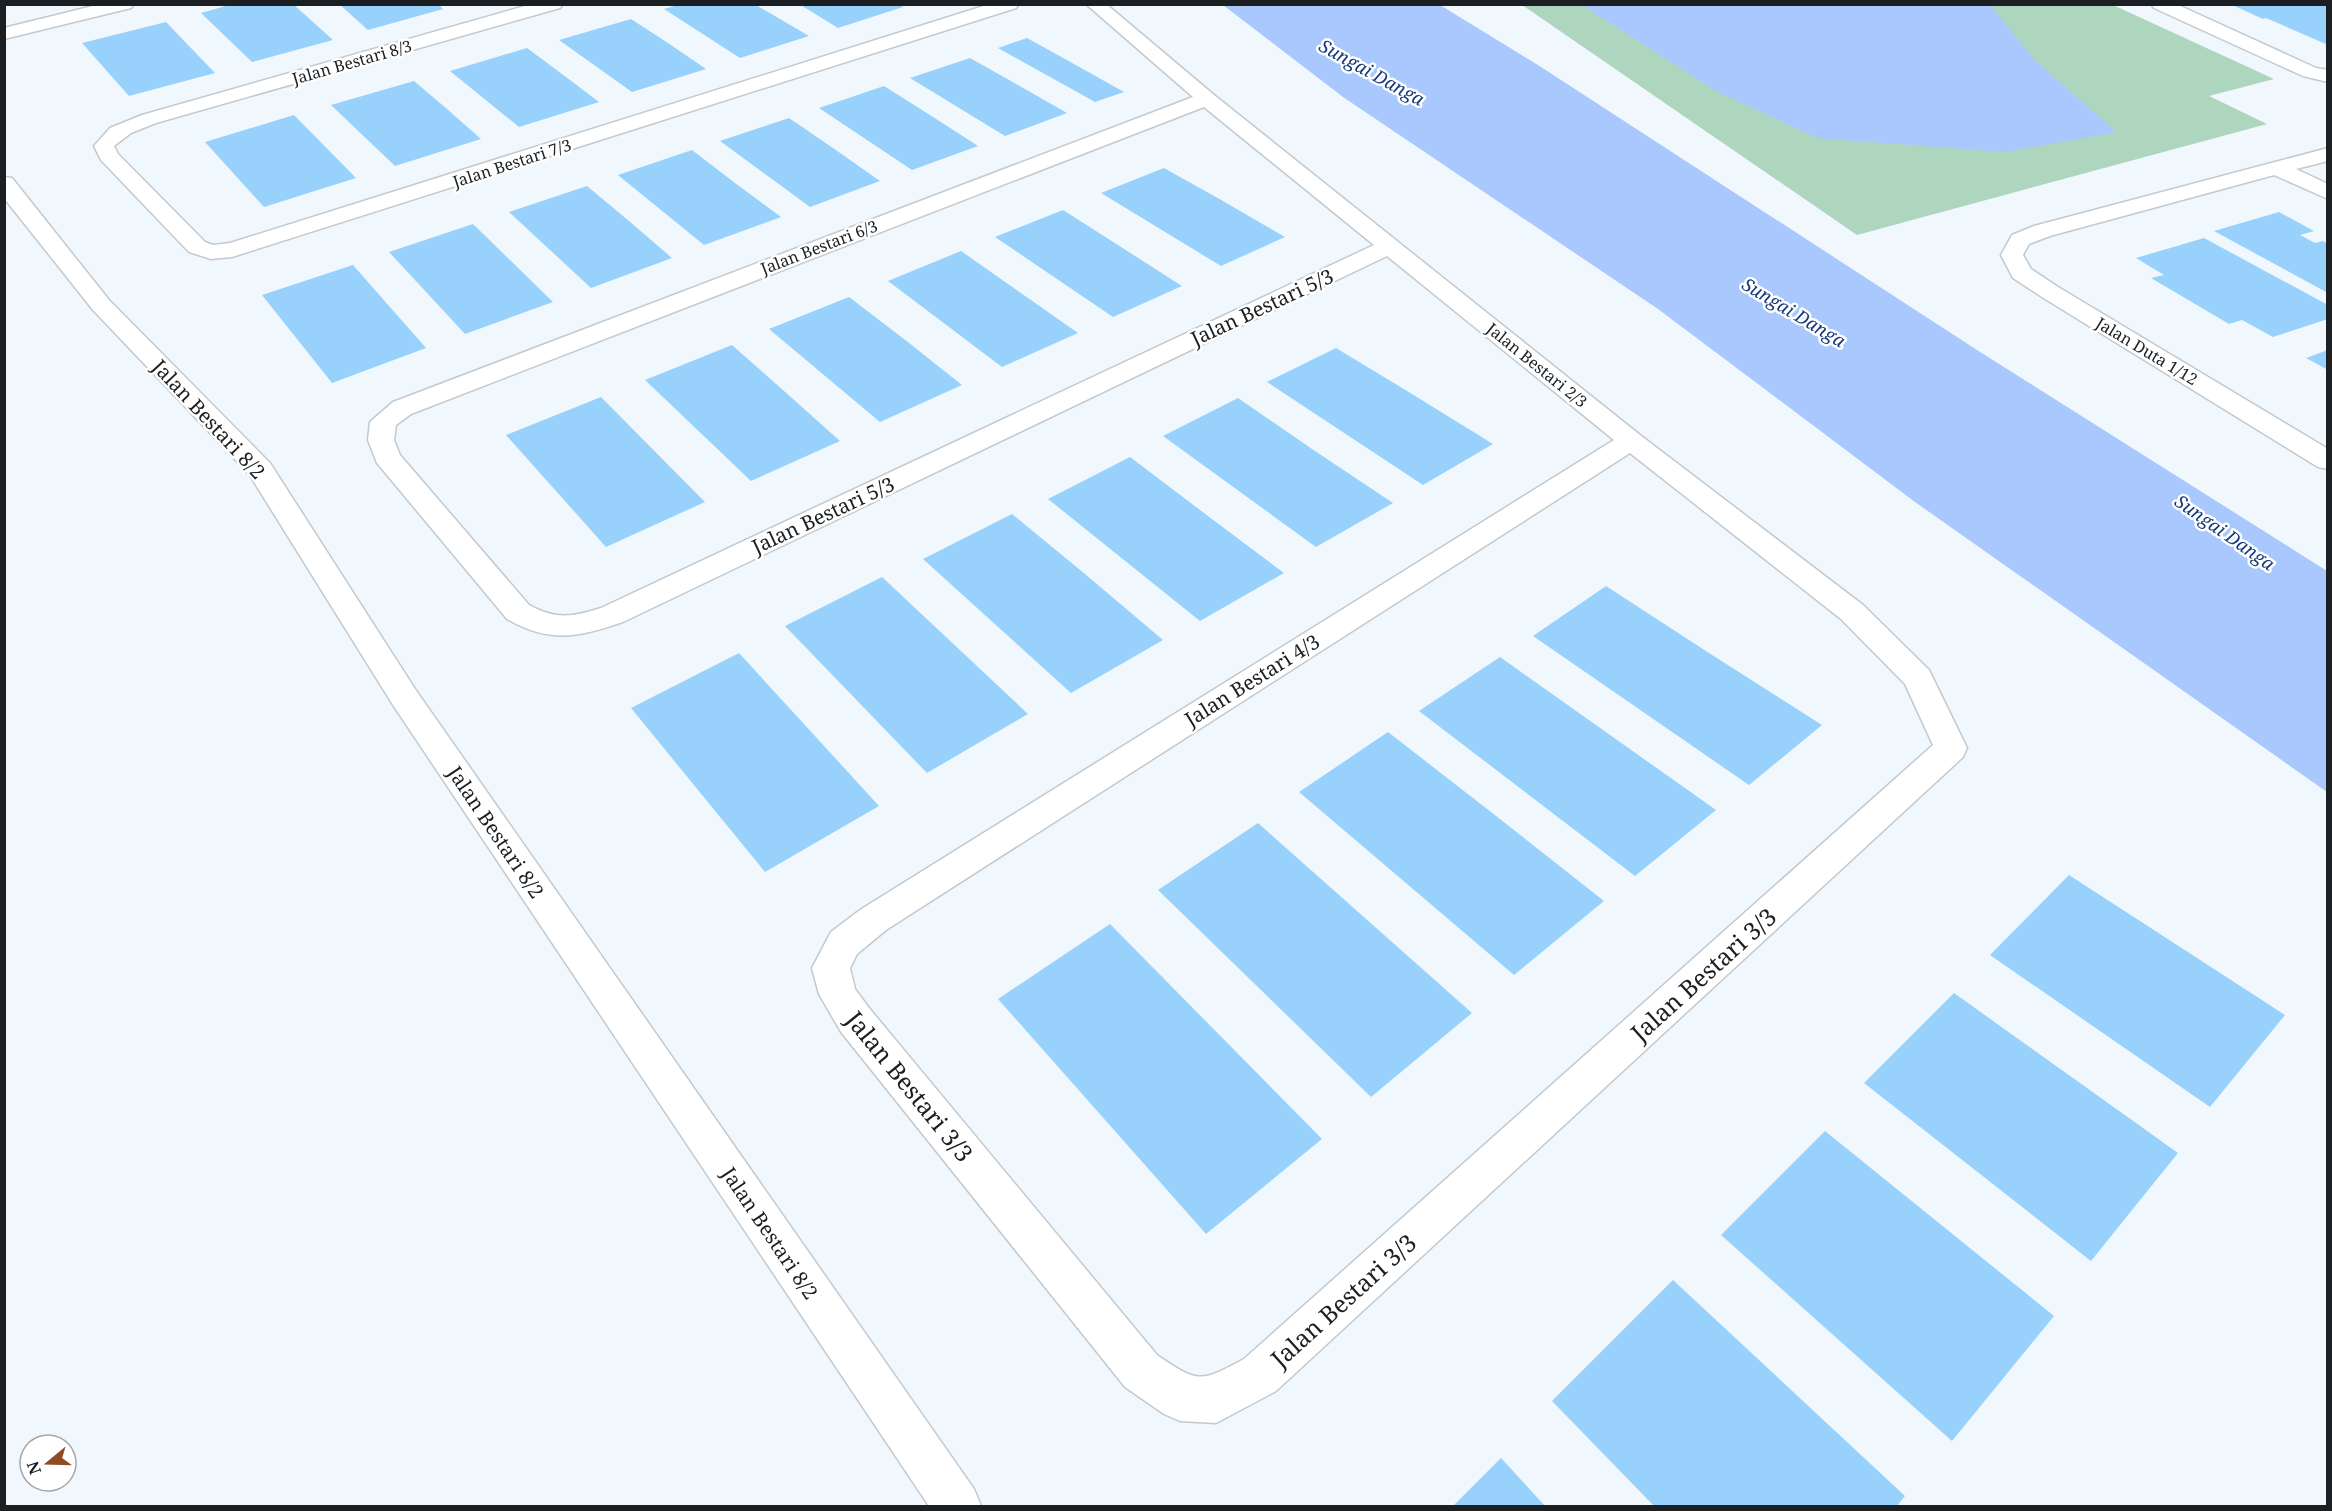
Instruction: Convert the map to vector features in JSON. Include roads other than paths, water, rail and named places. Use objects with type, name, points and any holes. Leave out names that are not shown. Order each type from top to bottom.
[{"type":"street","points":[[4,34],[125,4]]},
{"type":"street","name":"Jalan Bestari 8/3","points":[[149,118],[554,4]]},
{"type":"street","name":"Jalan Bestari 7/3","points":[[149,118],[127,126],[109,138],[104,146],[108,156],[196,247],[211,252],[232,250],[1010,4]]},
{"type":"street","name":"Jalan Bestari 2/3","points":[[1095,4],[1207,99],[1631,441],[1852,612],[1918,678],[1951,748]]},
{"type":"street","points":[[2160,4],[2294,65],[2328,76]]},
{"type":"street","name":"Jalan Bestari 6/3","points":[[431,396],[1207,99]]},
{"type":"street","points":[[2277,168],[2328,154]]},
{"type":"street","points":[[2277,168],[2328,193]]},
{"type":"street","name":"Jalan Duta 1/12","points":[[2277,168],[2042,231],[2020,240],[2012,255],[2021,273],[2328,460]]},
{"type":"street","name":"Jalan Bestari 8/2","points":[[4,183],[101,305],[260,469],[404,697],[957,1506]]},
{"type":"street","name":"Jalan Bestari 5/3","points":[[431,396],[402,408],[383,422],[381,440],[387,457],[518,612],[535,623],[558,627],[584,625],[612,615],[1390,246]]},
{"type":"street","name":"Jalan Bestari 4/3","points":[[873,920],[1631,441]]},
{"type":"street","name":"Jalan Bestari 3/3","points":[[873,920],[844,943],[831,968],[838,994],[855,1020],[1141,1371],[1179,1398],[1216,1400],[1260,1375],[1951,748]]},
{"type":"water","name":"Sungai Danga","points":[[1223,5],[1440,5],[1541,67],[1977,350],[2327,571],[2327,792],[1915,502],[1658,309],[1343,97]]},
{"type":"water","points":[[1582,5],[1990,5],[2034,59],[2116,132],[2005,152],[1817,138],[1716,91]]}]
